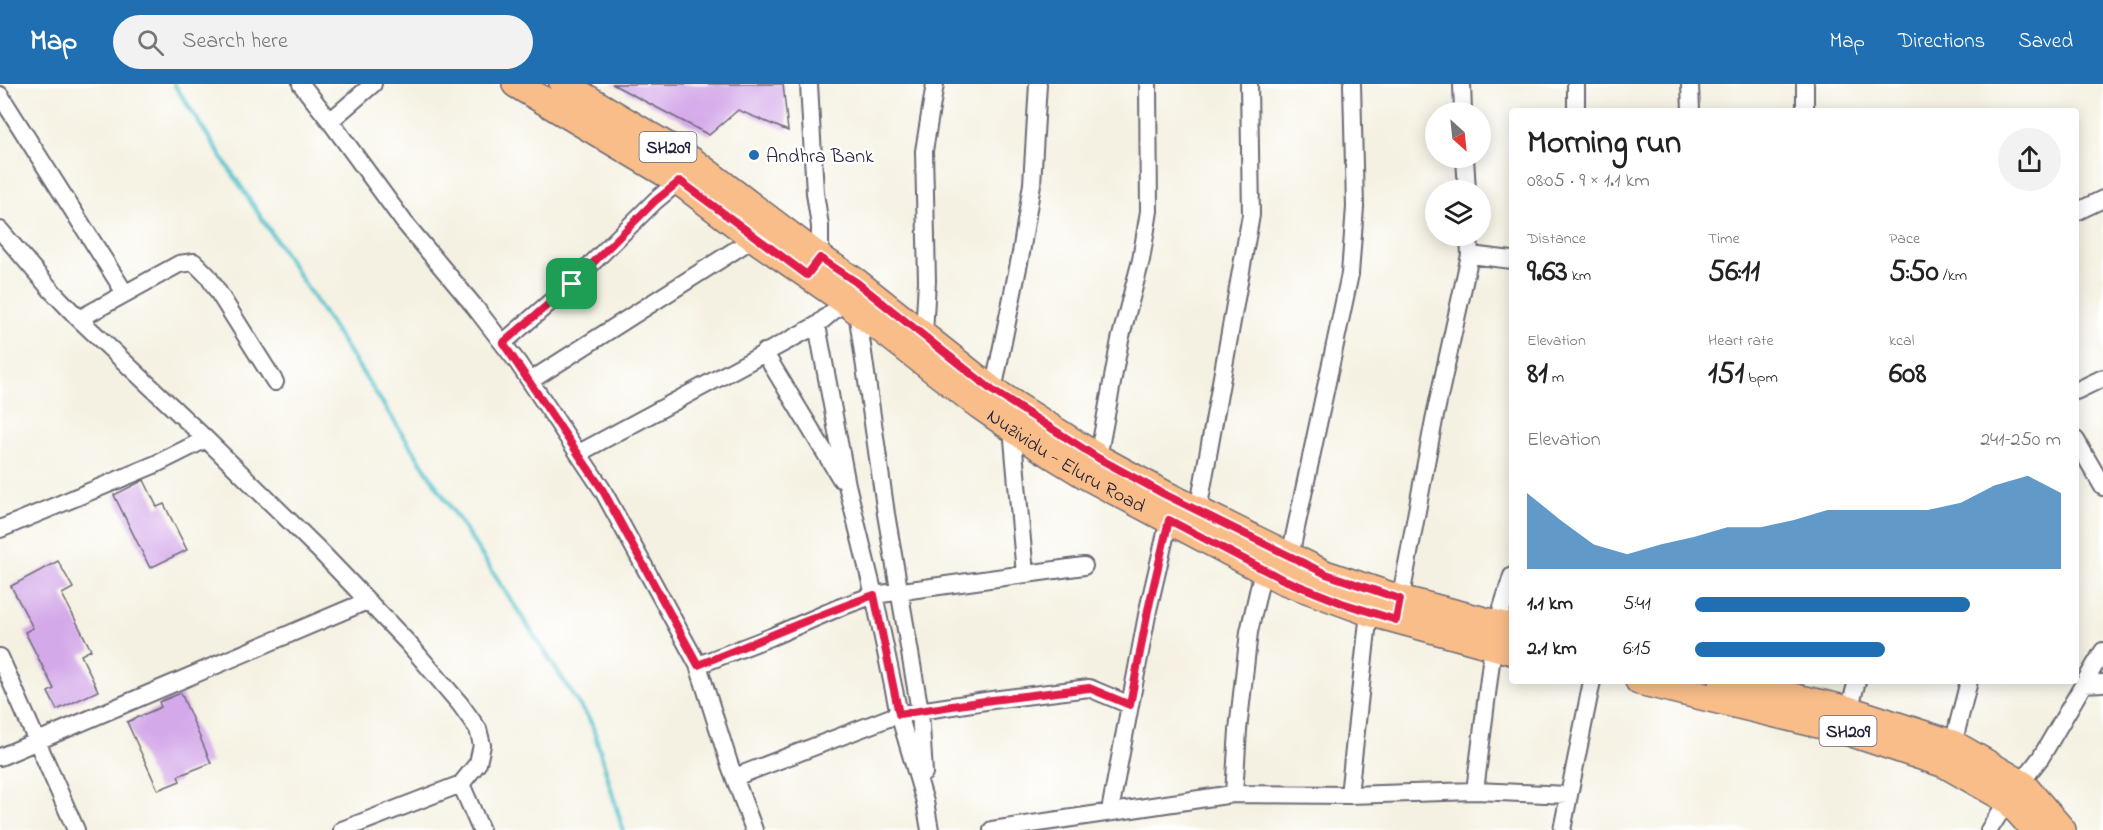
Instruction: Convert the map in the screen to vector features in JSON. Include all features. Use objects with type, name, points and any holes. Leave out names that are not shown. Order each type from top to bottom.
[{"type":"main road","points":[[516,84],[680,181],[754,238],[813,267],[853,298]]},
{"type":"main road","name":"SH209","points":[[563,84],[692,161],[813,267]]},
{"type":"main road","name":"Nuzividu - Eluru Road","points":[[853,298],[924,334],[993,391],[1098,458],[1198,511],[1398,610],[1504,637]]},
{"type":"main road","name":"Nuzividu - Eluru Road","points":[[853,298],[1012,428],[1087,476],[1263,570],[1369,612],[1398,610]]},
{"type":"main road","name":"SH209","points":[[1680,684],[1734,688],[1849,710],[1953,744],[2062,830]]},
{"type":"main road","name":"SH209","points":[[1734,688],[1844,730],[1945,764],[2015,792],[2035,830]]},
{"type":"street","points":[[301,84],[404,222],[503,343],[602,489],[698,665],[754,830]]},
{"type":"street","points":[[330,121],[373,84]]},
{"type":"street","points":[[809,84],[815,193],[820,226],[813,267]]},
{"type":"street","points":[[924,334],[927,281],[924,151],[935,84]]},
{"type":"street","points":[[993,391],[1022,253],[1030,196],[1038,84]]},
{"type":"street","points":[[1098,458],[1120,340],[1141,260],[1149,211],[1148,84]]},
{"type":"street","points":[[1198,511],[1251,215],[1249,84]]},
{"type":"street","points":[[1290,556],[1350,274],[1355,207],[1352,84]]},
{"type":"street","points":[[1462,84],[1463,102]]},
{"type":"street","points":[[1576,84],[1576,108]]},
{"type":"street","points":[[1690,84],[1691,108]]},
{"type":"street","points":[[1805,84],[1805,108]]},
{"type":"street","points":[[0,94],[125,293]]},
{"type":"street","points":[[503,343],[572,284],[655,201],[680,181]]},
{"type":"street","points":[[2079,211],[2103,199]]},
{"type":"street","points":[[0,230],[52,291],[206,439],[368,601],[460,704],[478,729],[482,746],[478,763],[461,784],[342,830]]},
{"type":"street","points":[[530,381],[754,238]]},
{"type":"street","points":[[1398,610],[1434,420],[1470,255],[1470,246]]},
{"type":"street","points":[[1470,255],[1509,260]]},
{"type":"street","points":[[80,319],[179,264],[194,262],[208,276],[275,382]]},
{"type":"street","points":[[579,453],[817,325],[853,298],[920,711],[925,802]]},
{"type":"street","points":[[817,325],[848,490],[874,595],[899,714],[925,802],[930,830]]},
{"type":"street","points":[[764,352],[848,490]]},
{"type":"street","points":[[2079,390],[2103,378]]},
{"type":"street","points":[[1012,428],[1025,574]]},
{"type":"street","points":[[0,529],[156,464],[206,439]]},
{"type":"street","points":[[2079,445],[2103,488]]},
{"type":"street","points":[[1110,811],[1148,610],[1169,520]]},
{"type":"street","points":[[698,665],[874,595],[1084,566]]},
{"type":"street","points":[[1234,794],[1238,730],[1249,632],[1263,570]]},
{"type":"street","points":[[1475,791],[1509,599]]},
{"type":"street","points":[[0,757],[368,601]]},
{"type":"street","points":[[1348,795],[1369,612]]},
{"type":"street","points":[[1989,830],[2041,757],[2103,651]]},
{"type":"street","points":[[0,657],[76,830]]},
{"type":"street","points":[[2083,684],[2103,683]]},
{"type":"street","points":[[1562,830],[1591,684]]},
{"type":"street","points":[[1849,710],[1856,684]]},
{"type":"street","points":[[1953,744],[1968,684]]},
{"type":"street","points":[[735,777],[899,714],[1089,688],[1130,705]]},
{"type":"street","points":[[461,784],[481,830]]},
{"type":"street","points":[[992,830],[1053,825],[1110,811],[1234,794],[1348,795],[1475,791],[1569,795]]},
{"type":"building","points":[[612,84],[783,84],[788,131],[738,110],[709,135]]},
{"type":"building","points":[[144,480],[157,507],[164,504],[187,550],[150,568],[114,495]]},
{"type":"building","points":[[58,561],[73,588],[62,594],[91,650],[81,655],[98,691],[57,710],[48,692],[54,689],[25,632],[33,628],[11,586]]},
{"type":"building","points":[[181,693],[211,763],[178,776],[180,781],[158,790],[127,722],[161,707],[159,702]]},
{"type":"waterway","points":[[174,84],[592,724],[623,830]]},
{"type":"place","name":"Andhra Bank","points":[[754,155]]},
{"type":"route","points":[[680,181],[807,275],[820,258],[856,282],[924,334],[993,391],[1098,458],[1262,544],[1326,574],[1400,599],[1396,620],[1342,603],[1282,579],[1169,520],[1148,610],[1130,705],[1089,688],[899,714],[874,595],[698,665],[602,489],[503,343],[572,284],[655,201],[680,181]]}]
